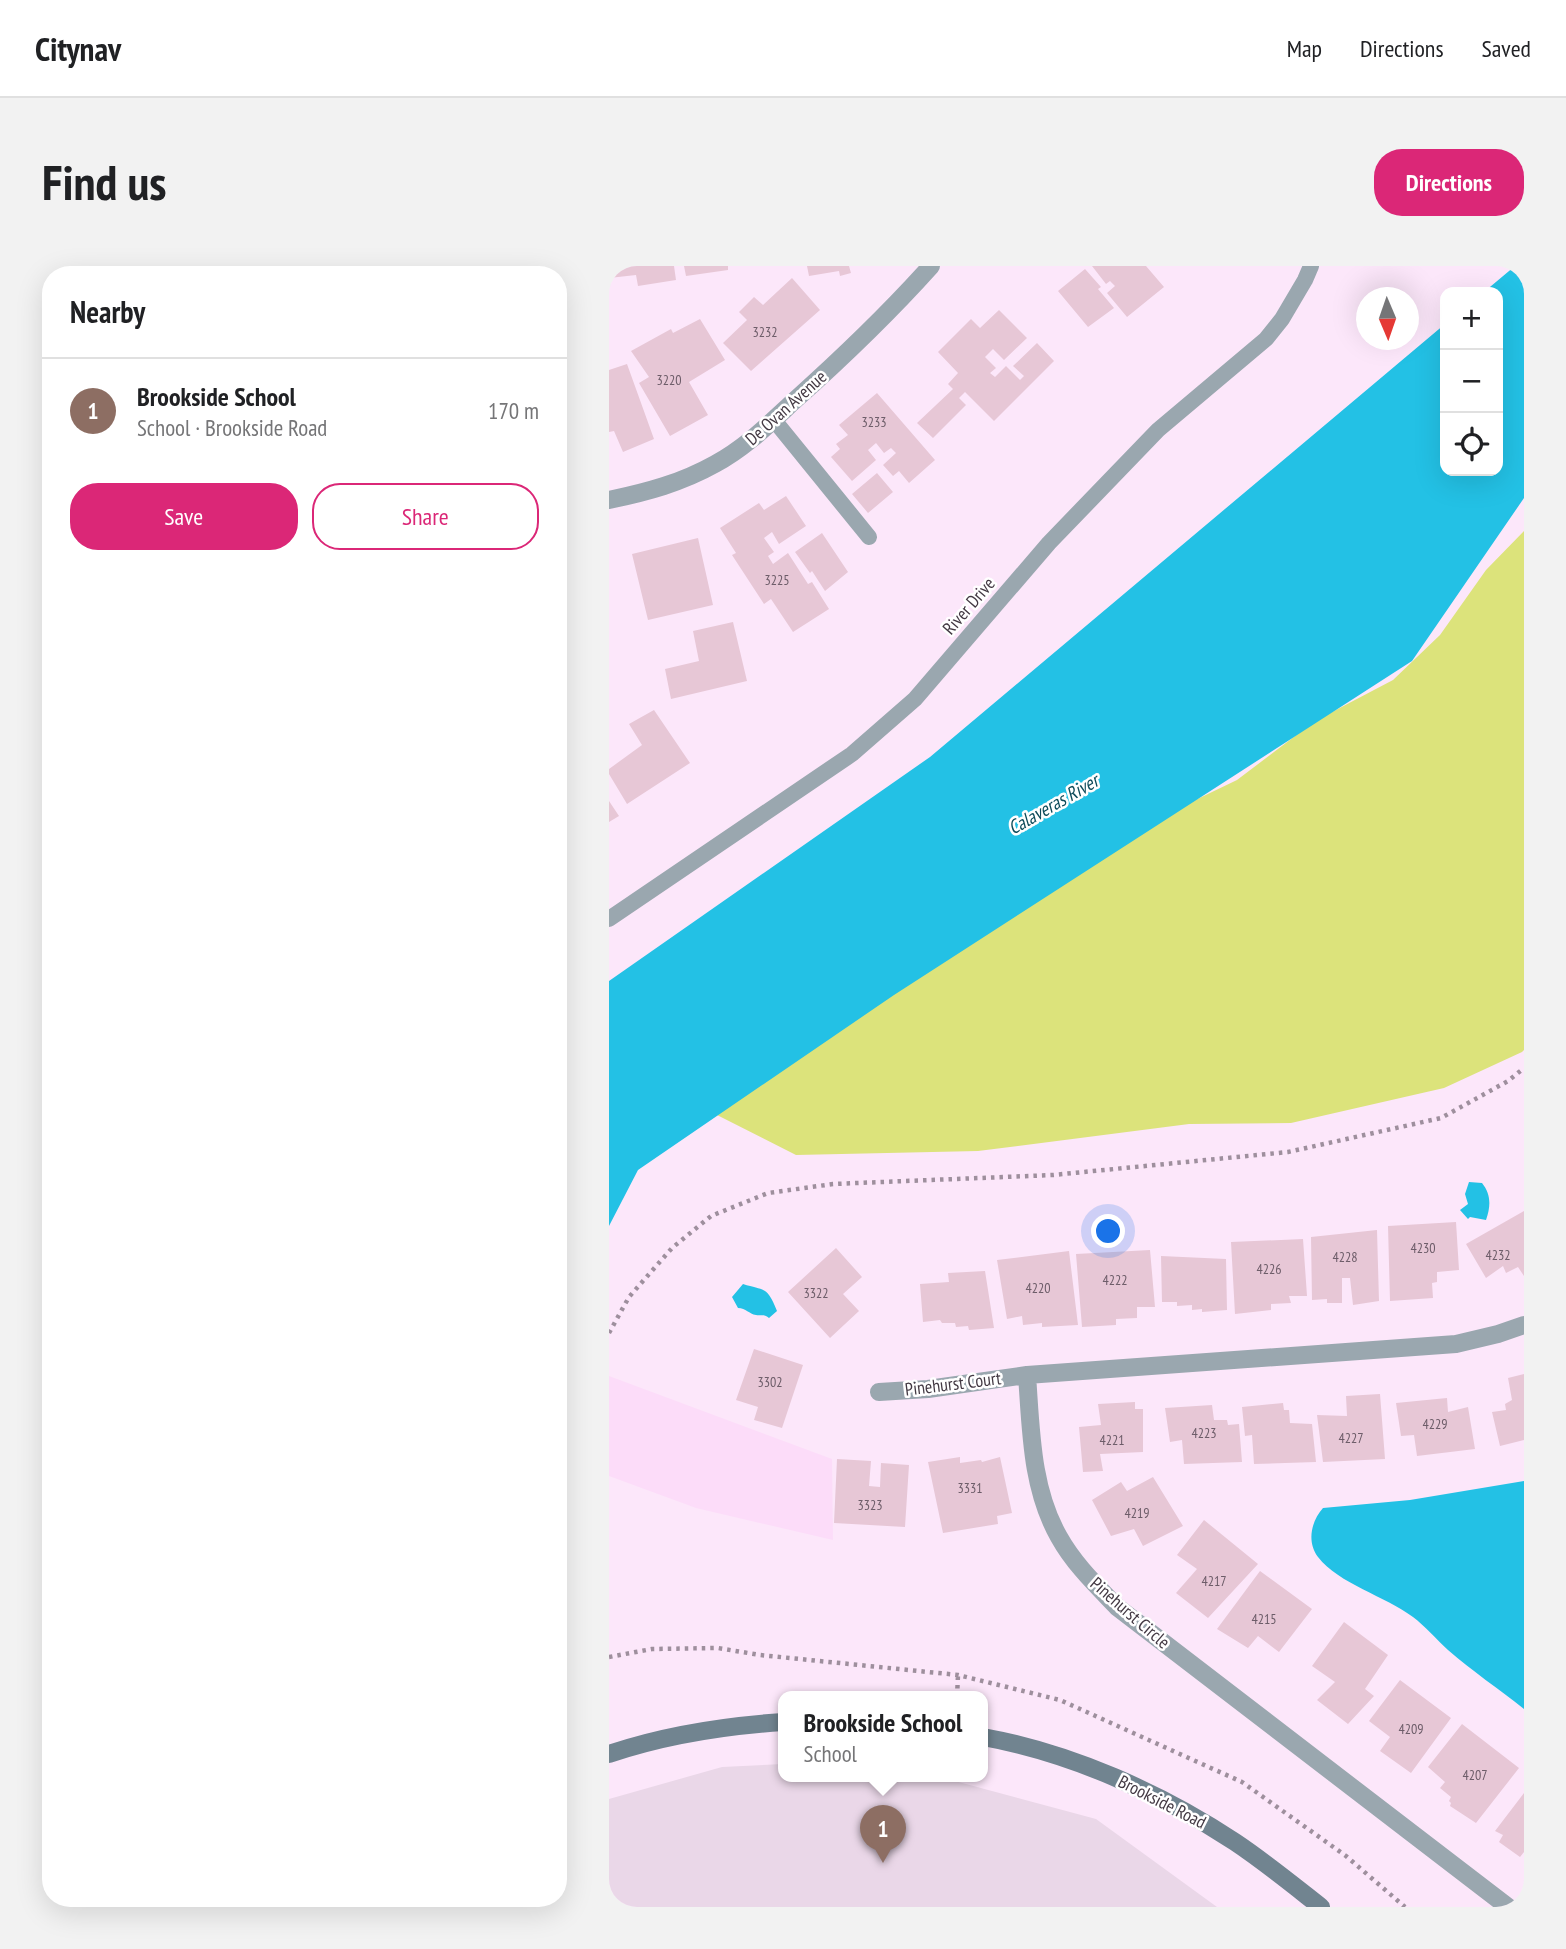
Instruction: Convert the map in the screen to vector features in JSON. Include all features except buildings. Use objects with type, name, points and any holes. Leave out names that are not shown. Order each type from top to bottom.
[{"type":"street","name":"De Ovan Avenue","points":[[609,500],[651,491],[685,479],[717,464],[747,444],[889,313],[931,266]]},
{"type":"street","points":[[1027,1375],[1455,1344],[1524,1325]]},
{"type":"street","name":"Pinehurst Court","points":[[879,1392],[928,1390],[1027,1375]]},
{"type":"street","name":"Pinehurst Circle","points":[[1027,1375],[1032,1450],[1044,1501],[1058,1536],[1083,1572],[1117,1607],[1508,1907]]},
{"type":"street","points":[[609,1754],[685,1734],[745,1724],[778,1722]]},
{"type":"street","name":"Brookside Road","points":[[988,1738],[1066,1760],[1115,1778],[1181,1810],[1234,1842],[1321,1907]]},
{"type":"lane","name":"River Drive","points":[[609,919],[852,754],[915,699],[1049,542],[1149,439],[1266,339],[1282,319],[1311,266]]},
{"type":"lane","points":[[774,420],[869,537]]},
{"type":"path","points":[[609,1334],[629,1297],[672,1248],[711,1216],[768,1193],[833,1184],[1053,1175],[1288,1152],[1441,1118],[1508,1081],[1524,1069]]},
{"type":"path","points":[[957,1691],[958,1675]]},
{"type":"shaded area","points":[[609,1376],[832,1459],[833,1540],[696,1508],[609,1476]]},
{"type":"shaded area","points":[[778,1764],[778,1782],[959,1782],[1096,1819],[1217,1907],[609,1907],[609,1799],[722,1767]]},
{"type":"green space","points":[[1524,531],[1522,1052],[1444,1088],[1291,1123],[1189,1124],[978,1151],[796,1155],[715,1114],[1135,829],[1237,780],[1315,721],[1393,680],[1440,635],[1486,570]]},
{"type":"water","name":"Calaveras River","points":[[1515,266],[1524,266],[1524,498],[1412,661],[894,995],[638,1170],[609,1226],[609,981],[930,757],[1414,350],[1419,350],[1419,346],[1440,328],[1440,476],[1503,476],[1503,287],[1490,287]]},
{"type":"water","points":[[1469,1182],[1482,1183],[1487,1191],[1489,1205],[1486,1220],[1470,1217],[1468,1219],[1460,1210],[1468,1204],[1465,1194]]},
{"type":"water","points":[[743,1284],[768,1293],[777,1311],[769,1318],[738,1308],[732,1297]]},
{"type":"water","points":[[1524,1481],[1524,1709],[1457,1658],[1413,1617],[1338,1575],[1318,1557],[1311,1538],[1313,1525],[1323,1508],[1410,1500]]},
{"type":"place","name":"Brookside School","points":[[883,1863]]}]
